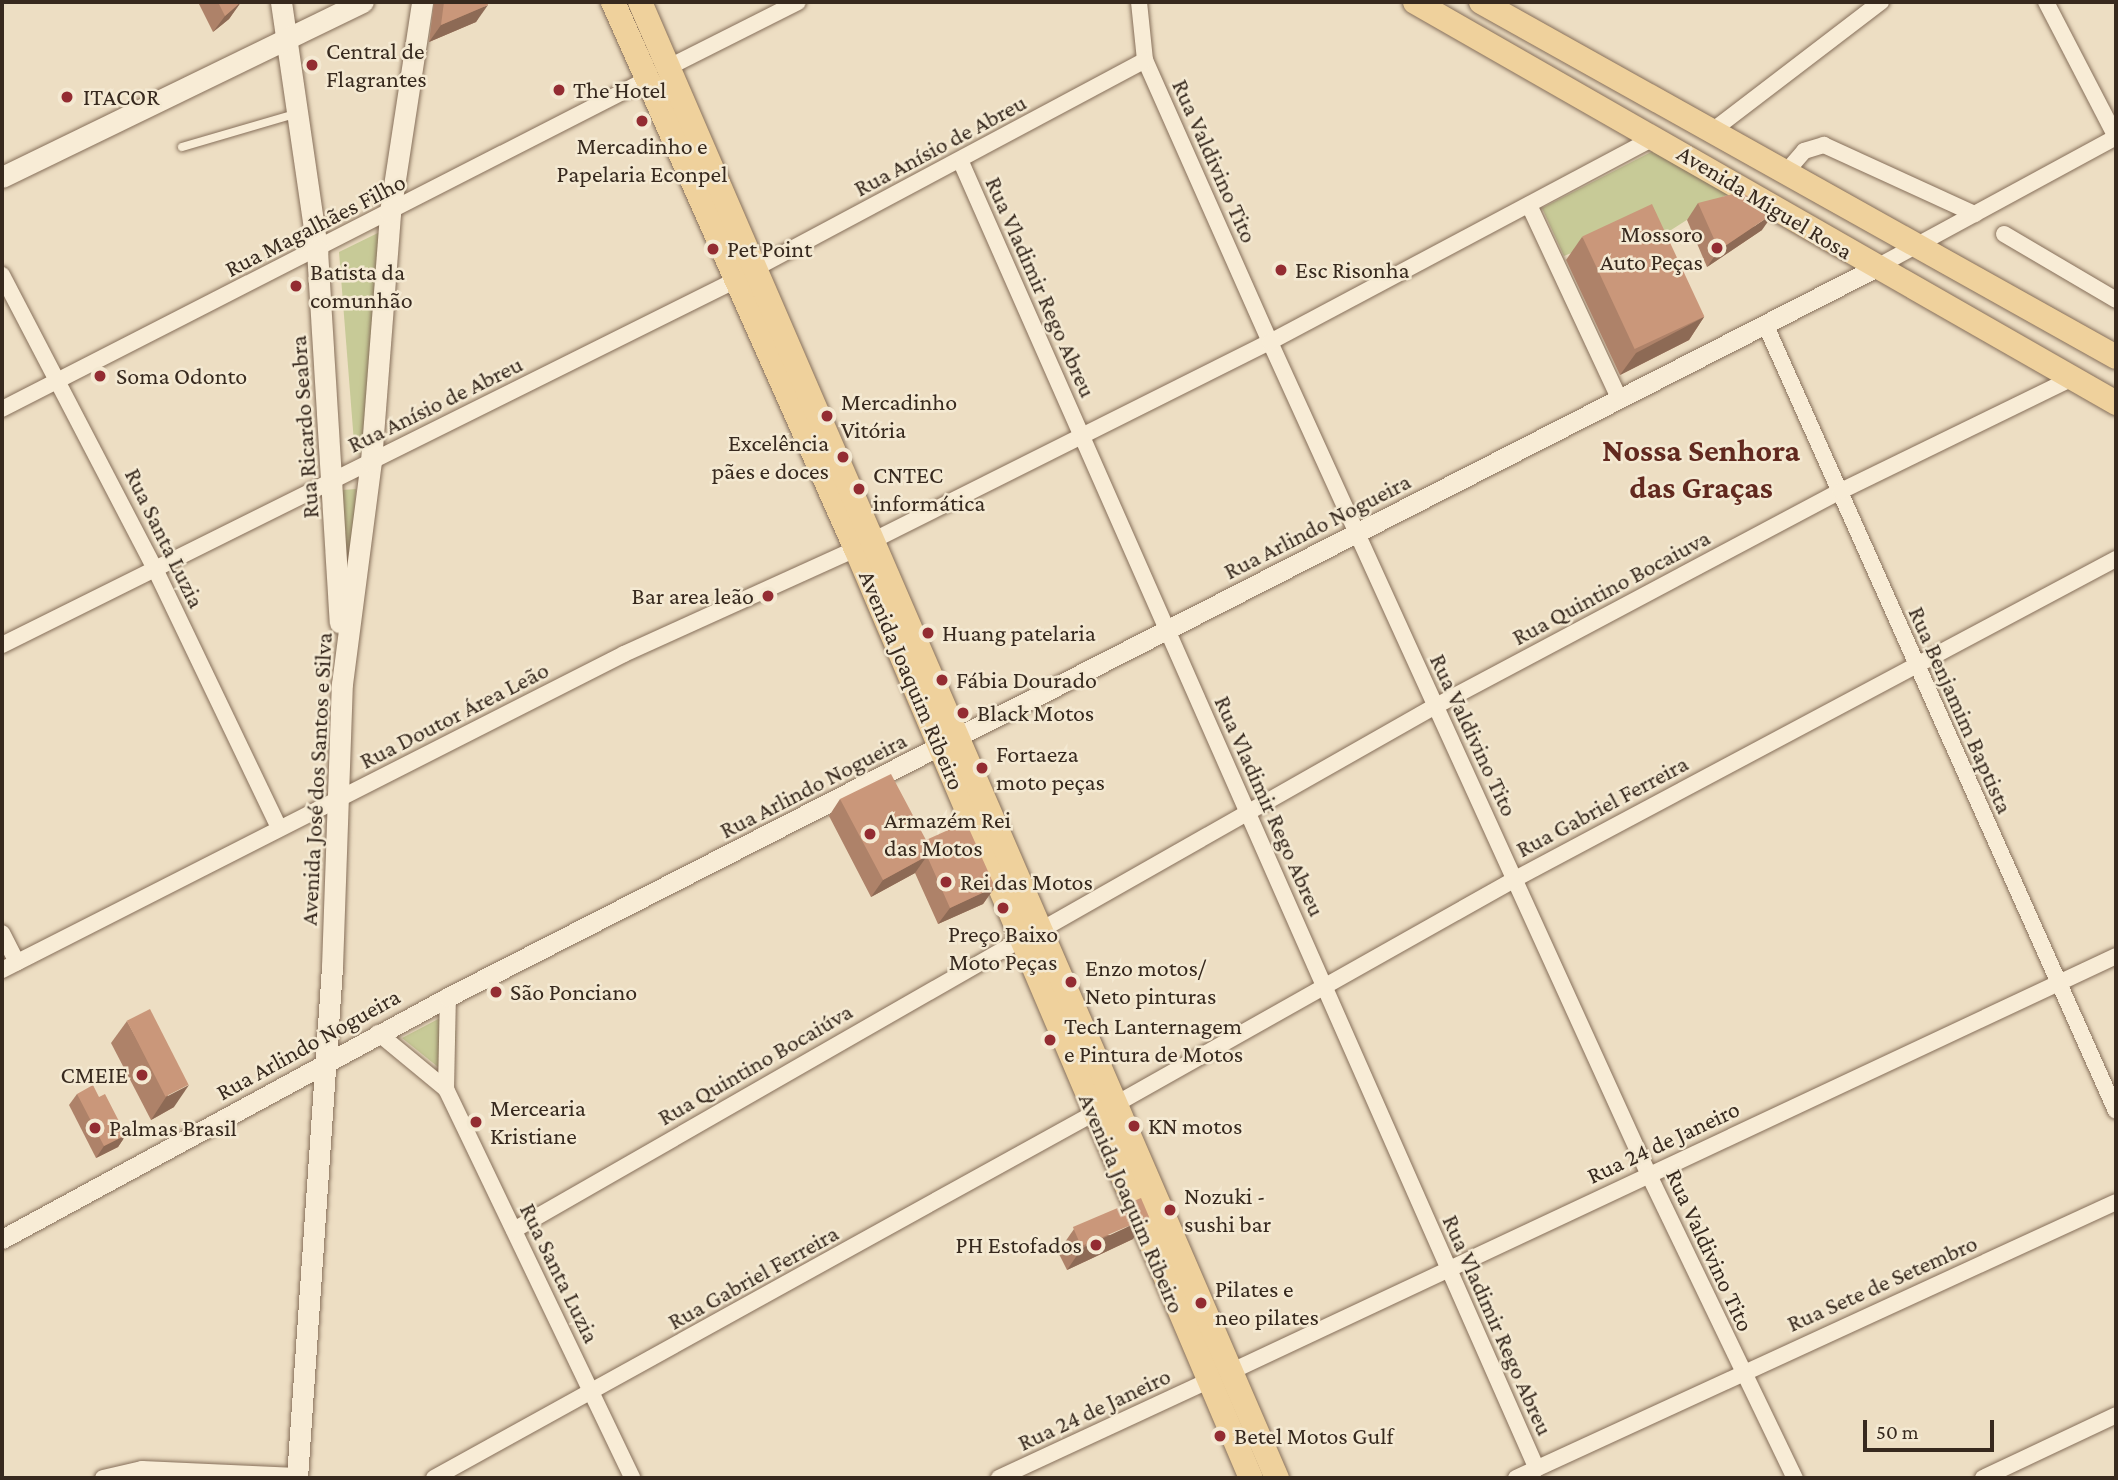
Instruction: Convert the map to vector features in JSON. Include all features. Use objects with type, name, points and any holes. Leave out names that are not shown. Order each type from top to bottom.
[{"type":"main road","name":"Rua Ricardo Seabra","points":[[281,2],[284,44],[317,250],[335,480],[342,684]]},
{"type":"main road","points":[[2,177],[284,44],[363,2]]},
{"type":"main road","name":"Avenida José dos Santos e Silva","points":[[297,1477],[326,1062],[340,799],[342,684],[371,461],[390,212],[422,2]]},
{"type":"main road","name":"Avenida Joaquim Ribeiro","points":[[613,2],[659,73]]},
{"type":"main road","name":"Avenida Joaquim Ribeiro","points":[[640,2],[659,73],[951,741],[1030,935],[1219,1377],[1251,1478]]},
{"type":"main road","name":"Avenida Miguel Rosa","points":[[1415,2],[1655,137],[1875,268],[2116,403]]},
{"type":"main road","name":"Avenida Miguel Rosa","points":[[1481,2],[2116,357]]},
{"type":"main road","name":"Avenida Joaquim Ribeiro","points":[[1219,1377],[1277,1478]]},
{"type":"street","name":"Rua Magalhães Filho","points":[[2,409],[798,2]]},
{"type":"street","name":"Rua Valdivino Tito","points":[[1139,2],[1145,60],[1270,342],[1434,707],[1517,878],[1648,1173],[1795,1478]]},
{"type":"street","points":[[1712,131],[1881,2]]},
{"type":"street","points":[[1875,268],[2116,137],[2046,2]]},
{"type":"street","name":"Rua Anísio de Abreu","points":[[2,645],[156,571],[747,274],[961,162],[1145,60]]},
{"type":"street","name":"Rua Doutor Área Leão","points":[[2,970],[278,826],[340,799],[624,654],[865,544],[1270,342],[1655,137]]},
{"type":"street","points":[[1786,172],[1804,151],[1824,145],[1975,214]]},
{"type":"street","name":"Rua Vladimir Rego Abreu","points":[[961,162],[1537,1469]]},
{"type":"street","points":[[1529,205],[1620,400]]},
{"type":"street","points":[[2004,234],[2116,300]]},
{"type":"street","name":"Rua Arlindo Nogueira","points":[[2,1239],[378,1033],[1875,268]]},
{"type":"street","name":"Rua Santa Luzia","points":[[2,275],[60,381],[156,571],[278,826]]},
{"type":"street","name":"Rua Benjamim Baptista","points":[[1766,326],[2116,1111]]},
{"type":"street","name":"Rua Quintino Bocaiuva","points":[[1434,707],[1841,491],[2073,378]]},
{"type":"street","name":"Rua Gabriel Ferreira","points":[[434,1478],[1105,1108],[1326,990],[1517,878],[2116,559]]},
{"type":"street","name":"Rua Quintino Bocaiúva","points":[[514,1230],[1434,707]]},
{"type":"street","points":[[2,933],[18,962]]},
{"type":"street","name":"Rua 24 de Janeiro","points":[[999,1478],[2116,956]]},
{"type":"street","name":"Rua Santa Luzia","points":[[446,1089],[448,997]]},
{"type":"street","name":"Rua Santa Luzia","points":[[378,1033],[446,1089],[632,1478]]},
{"type":"street","name":"Rua Sete de Setembro","points":[[1516,1478],[1742,1371],[2116,1202]]},
{"type":"street","points":[[1983,1478],[2116,1415]]},
{"type":"street","points":[[103,1478],[142,1469],[297,1477]]},
{"type":"lane","points":[[182,147],[295,114]]},
{"type":"green space","points":[[1655,150],[1729,193],[1646,246],[1636,227],[1564,256],[1542,208]]},
{"type":"green space","points":[[386,229],[364,452],[355,455],[339,252]]},
{"type":"green space","points":[[356,489],[345,648],[342,490]]},
{"type":"green space","points":[[442,1017],[456,1031],[453,1079],[402,1038]]},
{"type":"building","points":[[218,2],[241,2],[225,16]]},
{"type":"building","points":[[444,2],[487,2],[488,5],[441,25]]},
{"type":"building","points":[[1741,192],[1774,213],[1719,250],[1698,203]]},
{"type":"building","points":[[1652,204],[1704,316],[1635,349],[1582,237]]},
{"type":"building","points":[[891,774],[926,840],[966,822],[995,887],[950,908],[927,856],[883,880],[840,799]]},
{"type":"building","points":[[150,1009],[189,1085],[165,1097],[127,1021]]},
{"type":"building","points":[[93,1085],[99,1097],[105,1094],[126,1135],[104,1146],[77,1094]]},
{"type":"building","points":[[1141,1198],[1149,1217],[1081,1246],[1073,1227]]},
{"type":"place","name":"Central de Flagrantes","points":[[312,65]]},
{"type":"place","name":"The Hotel","points":[[559,90]]},
{"type":"place","name":"ITACOR","points":[[67,97]]},
{"type":"place","name":"Mercadinho e Papelaria Econpel","points":[[642,121]]},
{"type":"place","name":"Mossoro Auto Peças","points":[[1717,248]]},
{"type":"place","name":"Pet Point","points":[[713,249]]},
{"type":"place","name":"Esc Risonha","points":[[1281,270]]},
{"type":"place","name":"Batista da comunhão","points":[[296,286]]},
{"type":"place","name":"Soma Odonto","points":[[100,376]]},
{"type":"place","name":"Mercadinho Vitória","points":[[827,416]]},
{"type":"place","name":"Excelência pães e doces","points":[[843,457]]},
{"type":"place","name":"CNTEC informática","points":[[859,489]]},
{"type":"place","name":"Bar area leão","points":[[768,596]]},
{"type":"place","name":"Huang patelaria","points":[[928,633]]},
{"type":"place","name":"Fábia Dourado","points":[[942,680]]},
{"type":"place","name":"Black Motos","points":[[963,713]]},
{"type":"place","name":"Fortaeza moto peças","points":[[982,768]]},
{"type":"place","name":"Armazém Rei das Motos","points":[[870,834]]},
{"type":"place","name":"Rei das Motos","points":[[946,882]]},
{"type":"place","name":"Preço Baixo Moto Peças","points":[[1003,908]]},
{"type":"place","name":"Enzo motos/ Neto pinturas","points":[[1071,982]]},
{"type":"place","name":"São Ponciano","points":[[496,992]]},
{"type":"place","name":"Tech Lanternagem e Pintura de Motos","points":[[1050,1040]]},
{"type":"place","name":"CMEIE","points":[[142,1075]]},
{"type":"place","name":"Mercearia Kristiane","points":[[476,1122]]},
{"type":"place","name":"KN motos","points":[[1134,1126]]},
{"type":"place","name":"Palmas Brasil","points":[[95,1128]]},
{"type":"place","name":"Nozuki - sushi bar","points":[[1170,1210]]},
{"type":"place","name":"PH Estofados","points":[[1096,1245]]},
{"type":"place","name":"Pilates e neo pilates","points":[[1201,1303]]},
{"type":"place","name":"Betel Motos Gulf","points":[[1220,1436]]},
{"type":"district","name":"Nossa Senhora das Graças","points":[[1701,470]]}]
